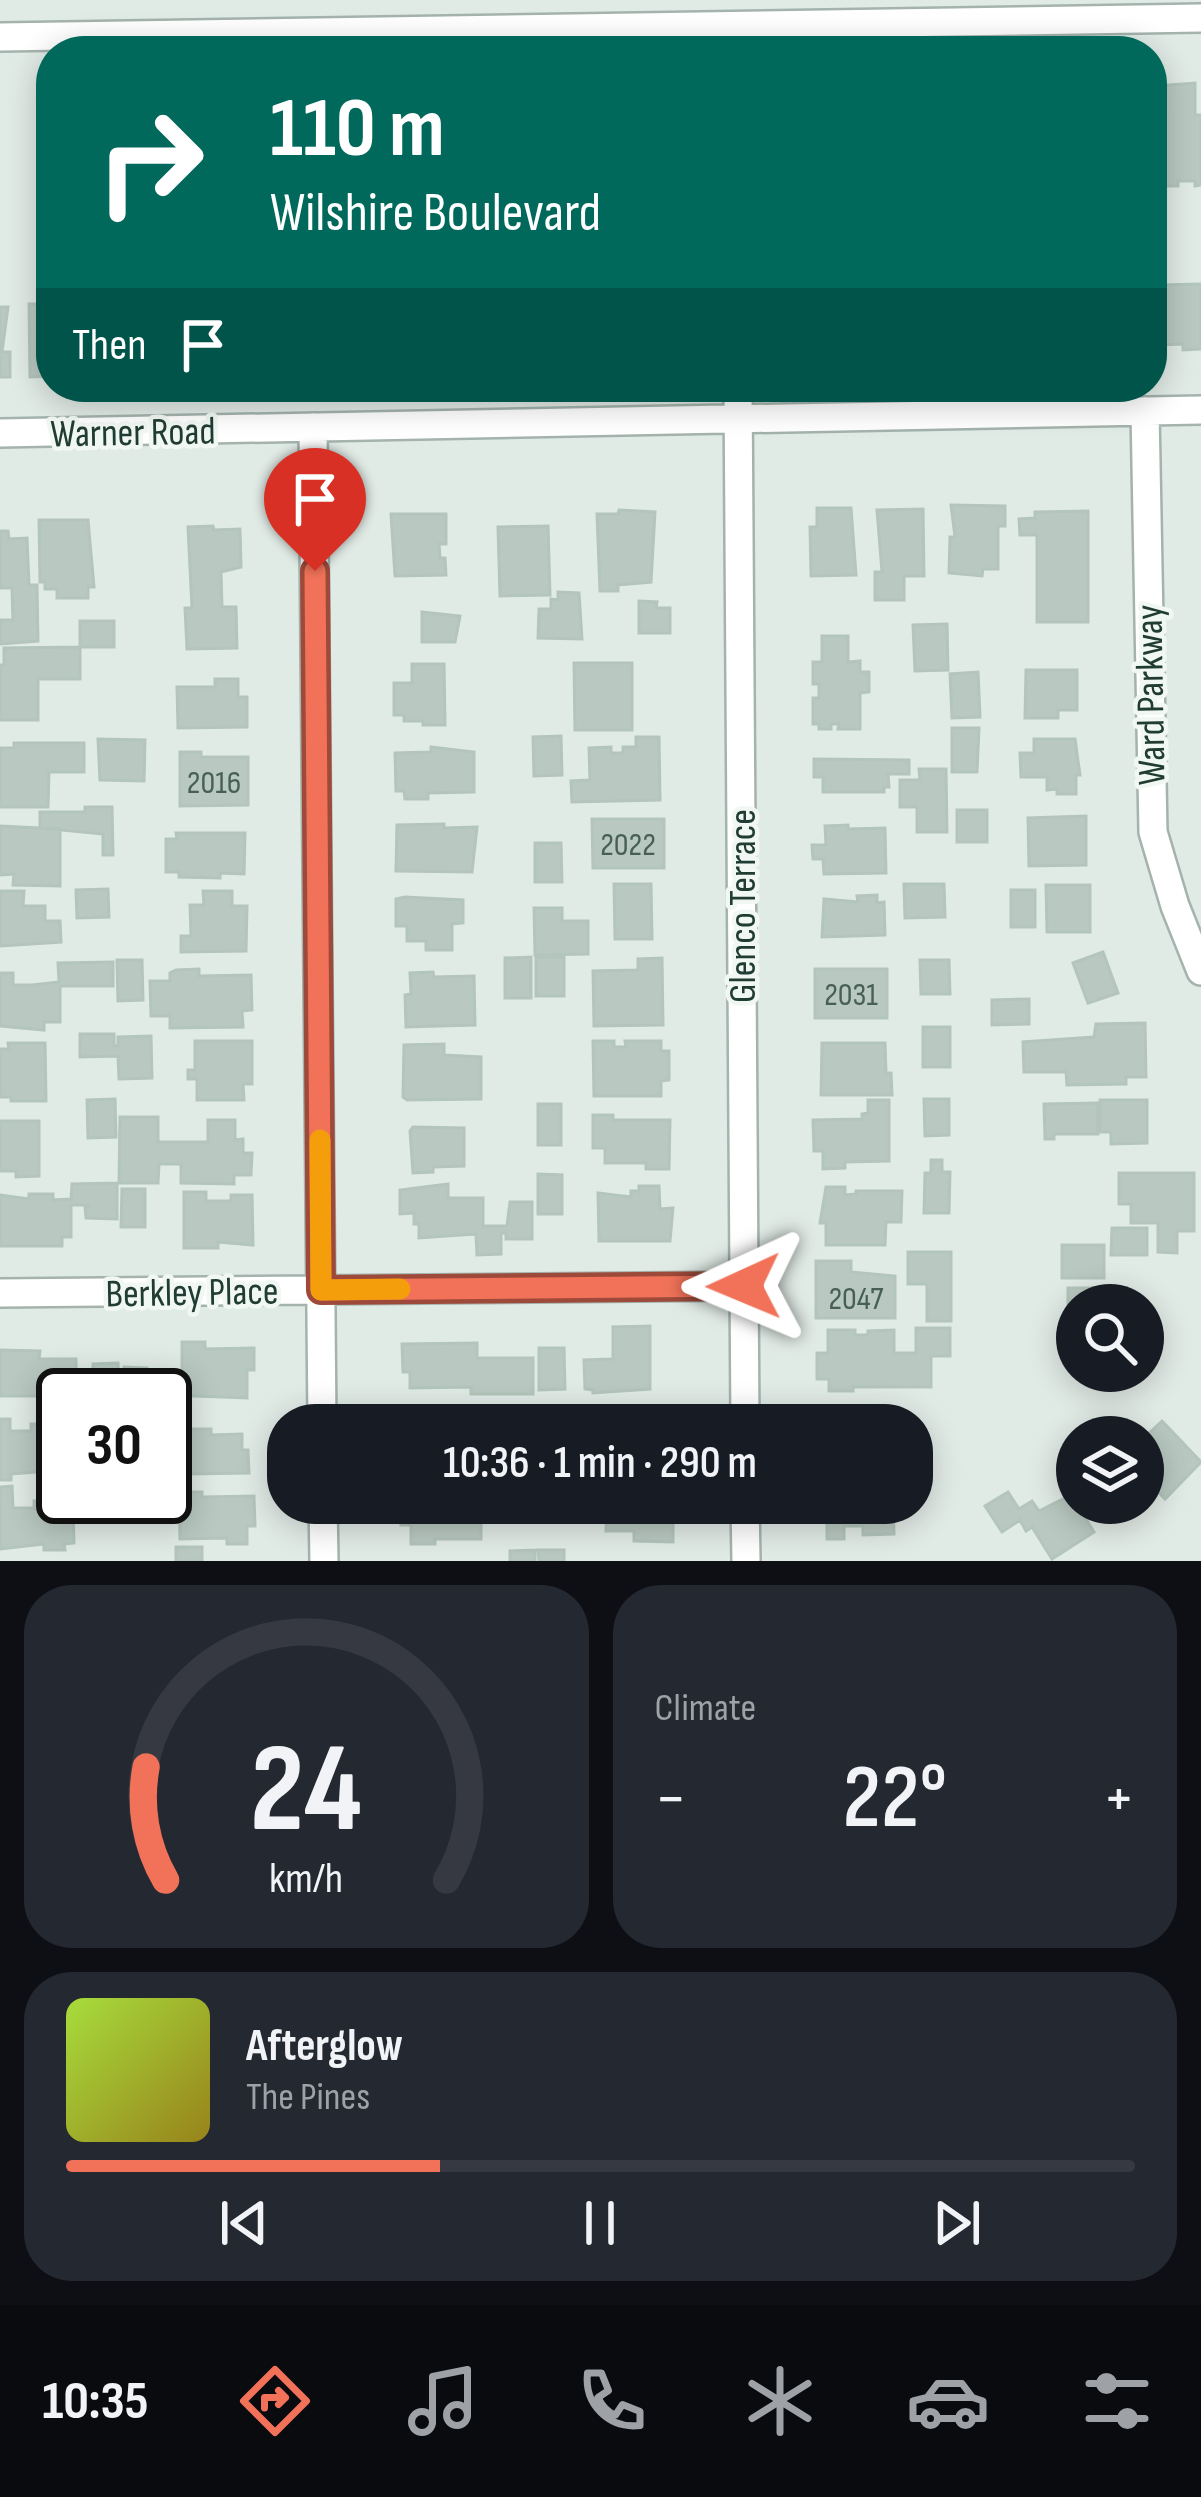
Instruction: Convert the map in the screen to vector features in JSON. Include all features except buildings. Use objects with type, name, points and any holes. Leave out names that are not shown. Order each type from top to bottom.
[{"type":"street","points":[[782,36],[1201,18]]},
{"type":"street","points":[[0,37],[36,37]]},
{"type":"street","name":"Glenco Terrace","points":[[738,402],[745,1404]]},
{"type":"street","name":"Warner Road","points":[[0,433],[1201,410]]},
{"type":"street","name":"Ward Parkway","points":[[1144,411],[1153,832],[1175,907],[1201,970]]},
{"type":"street","points":[[314,428],[322,1404]]},
{"type":"street","name":"Berkley Place","points":[[0,1293],[744,1286]]},
{"type":"street","points":[[323,1524],[324,1561]]},
{"type":"street","points":[[745,1524],[746,1561]]},
{"type":"slow traffic","points":[[320,1140],[321,1290],[400,1289]]},
{"type":"route","points":[[315,571],[321,1290],[744,1286]]}]
